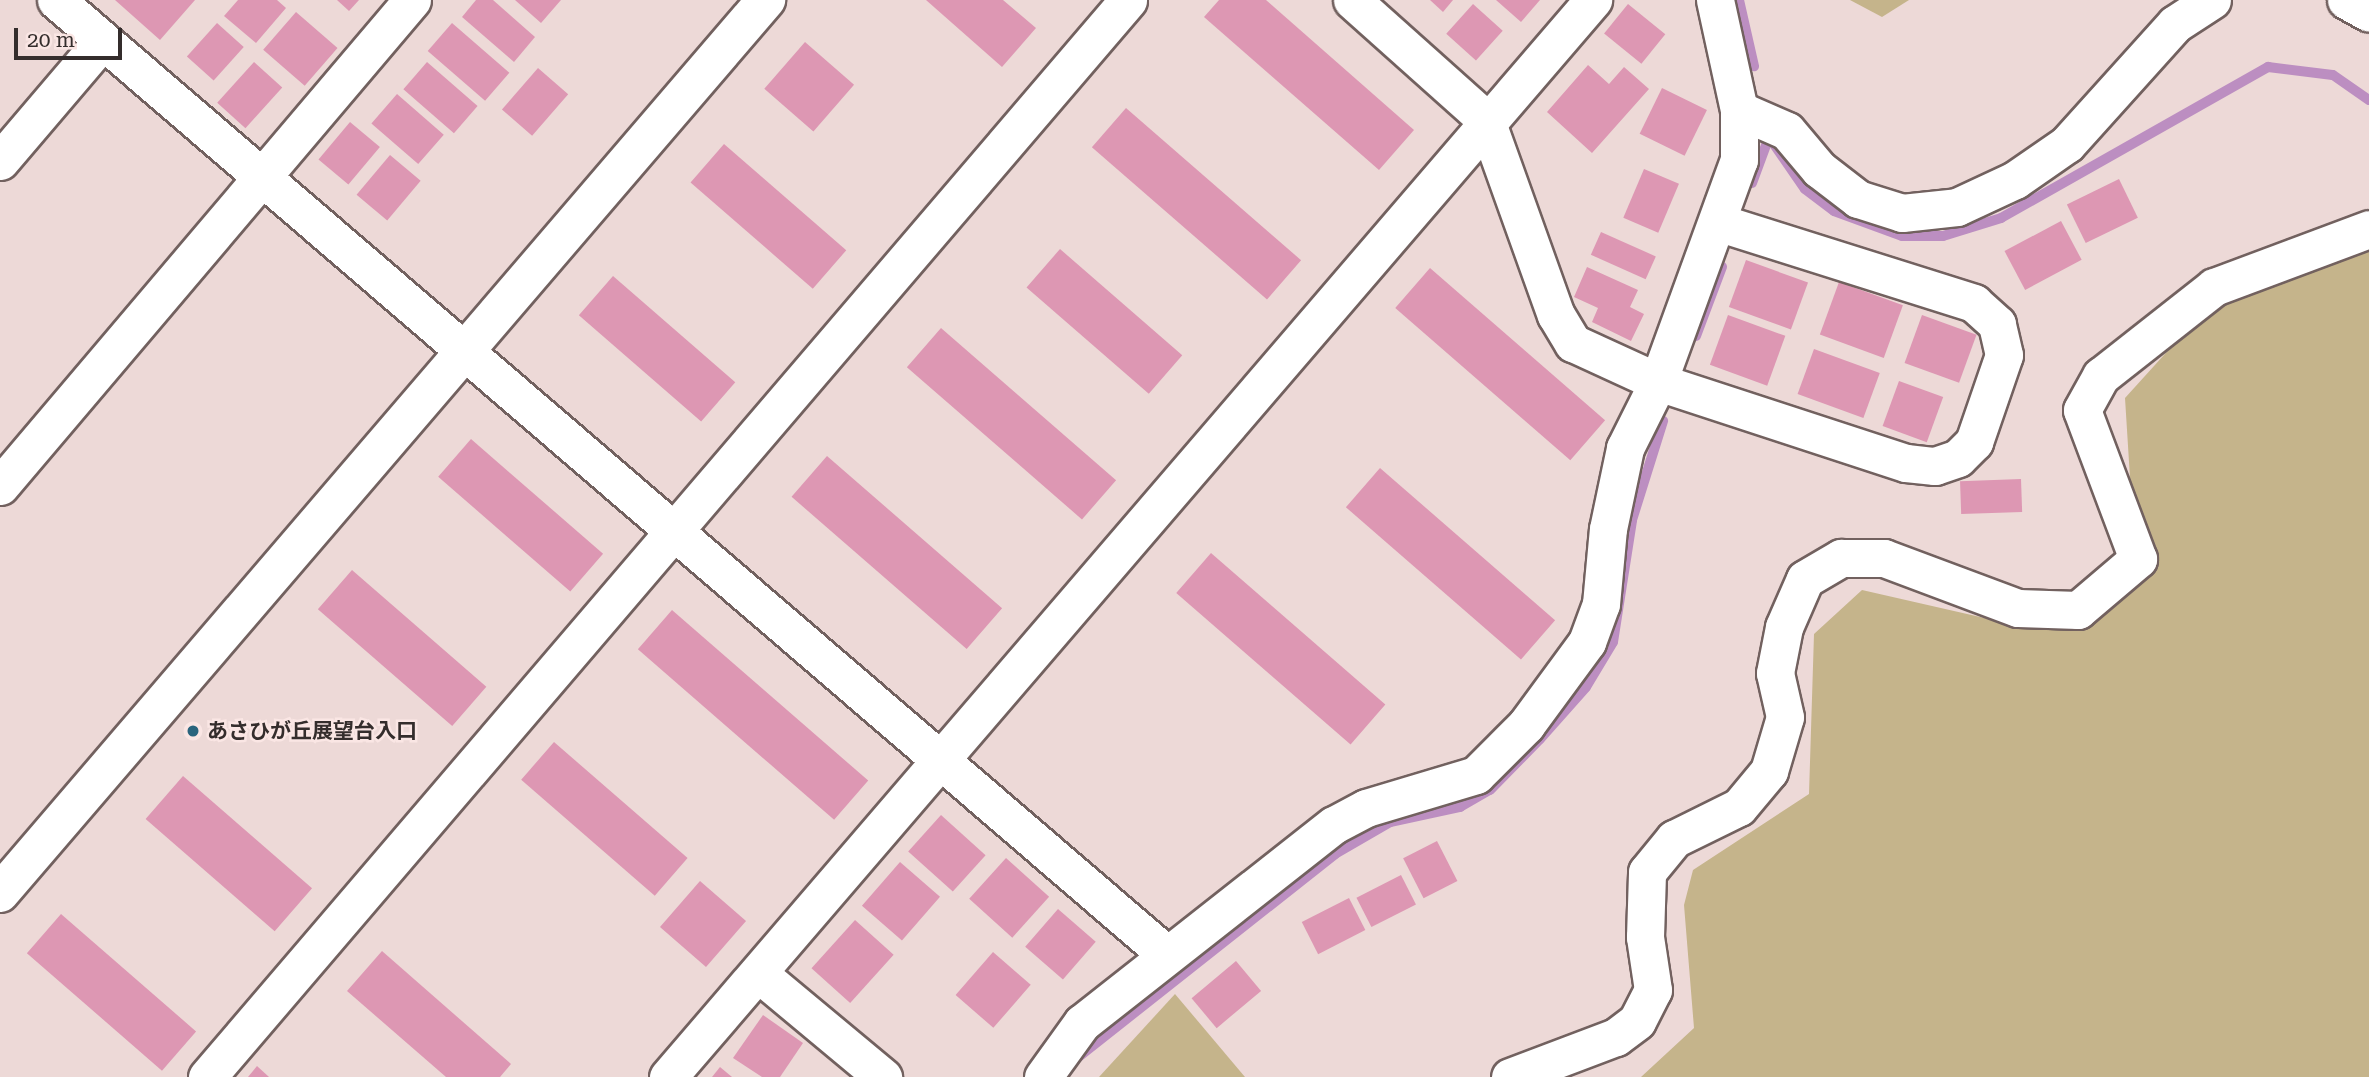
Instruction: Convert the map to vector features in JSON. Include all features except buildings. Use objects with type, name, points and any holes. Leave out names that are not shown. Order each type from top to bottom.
[{"type":"street","points":[[56,0],[259,178],[465,347],[1167,955]]},
{"type":"street","points":[[0,486],[412,0]]},
{"type":"street","points":[[0,893],[465,347],[766,0]]},
{"type":"street","points":[[207,1077],[678,532],[1128,0]]},
{"type":"street","points":[[1352,0],[1486,120],[1556,315],[1573,343],[1658,382],[1906,463],[1935,466],[1958,458],[1974,442],[1996,393],[2004,355],[1997,324],[1975,303],[1717,222]]},
{"type":"street","points":[[668,1077],[1486,120],[1593,0]]},
{"type":"street","points":[[1043,1077],[1082,1023],[1334,825],[1366,808],[1476,775],[1526,725],[1587,642],[1601,604],[1608,528],[1625,448],[1658,382],[1739,160],[1739,110],[1715,0]]},
{"type":"street","points":[[1739,110],[1787,131],[1819,169],[1858,198],[1902,213],[1957,207],[2015,180],[2067,144],[2175,24],[2212,0]]},
{"type":"street","points":[[2346,0],[2369,13]]},
{"type":"street","points":[[0,161],[102,41]]},
{"type":"street","points":[[1510,1077],[1616,1037],[1637,1021],[1653,990],[1645,937],[1647,872],[1674,839],[1740,807],[1769,771],[1785,717],[1775,673],[1784,627],[1805,579],[1841,558],[1884,558],[2018,608],[2078,610],[2138,559],[2082,410],[2101,376],[2214,287],[2369,229]]},
{"type":"street","points":[[758,973],[883,1077]]},
{"type":"shaded area","points":[[1850,0],[1909,0],[1882,17]]},
{"type":"shaded area","points":[[2369,251],[2369,1077],[1641,1077],[1694,1028],[1684,905],[1693,870],[1809,794],[1814,634],[1862,590],[2024,627],[2114,585],[2132,510],[2125,398],[2212,302]]},
{"type":"shaded area","points":[[1175,994],[1245,1077],[1099,1077]]},
{"type":"waterway","points":[[1739,0],[1754,66]]},
{"type":"waterway","points":[[1769,137],[1805,189],[1834,211],[1902,236],[1943,236],[2001,218],[2268,67],[2333,75],[2369,100]]},
{"type":"waterway","points":[[1752,183],[1769,137]]},
{"type":"waterway","points":[[1696,336],[1722,267]]},
{"type":"waterway","points":[[1077,1058],[1335,854],[1390,822],[1460,807],[1490,790],[1540,739],[1586,687],[1613,642],[1632,520],[1663,421]]},
{"type":"place","name":"あさひが丘展望台入口","points":[[193,731]]}]
